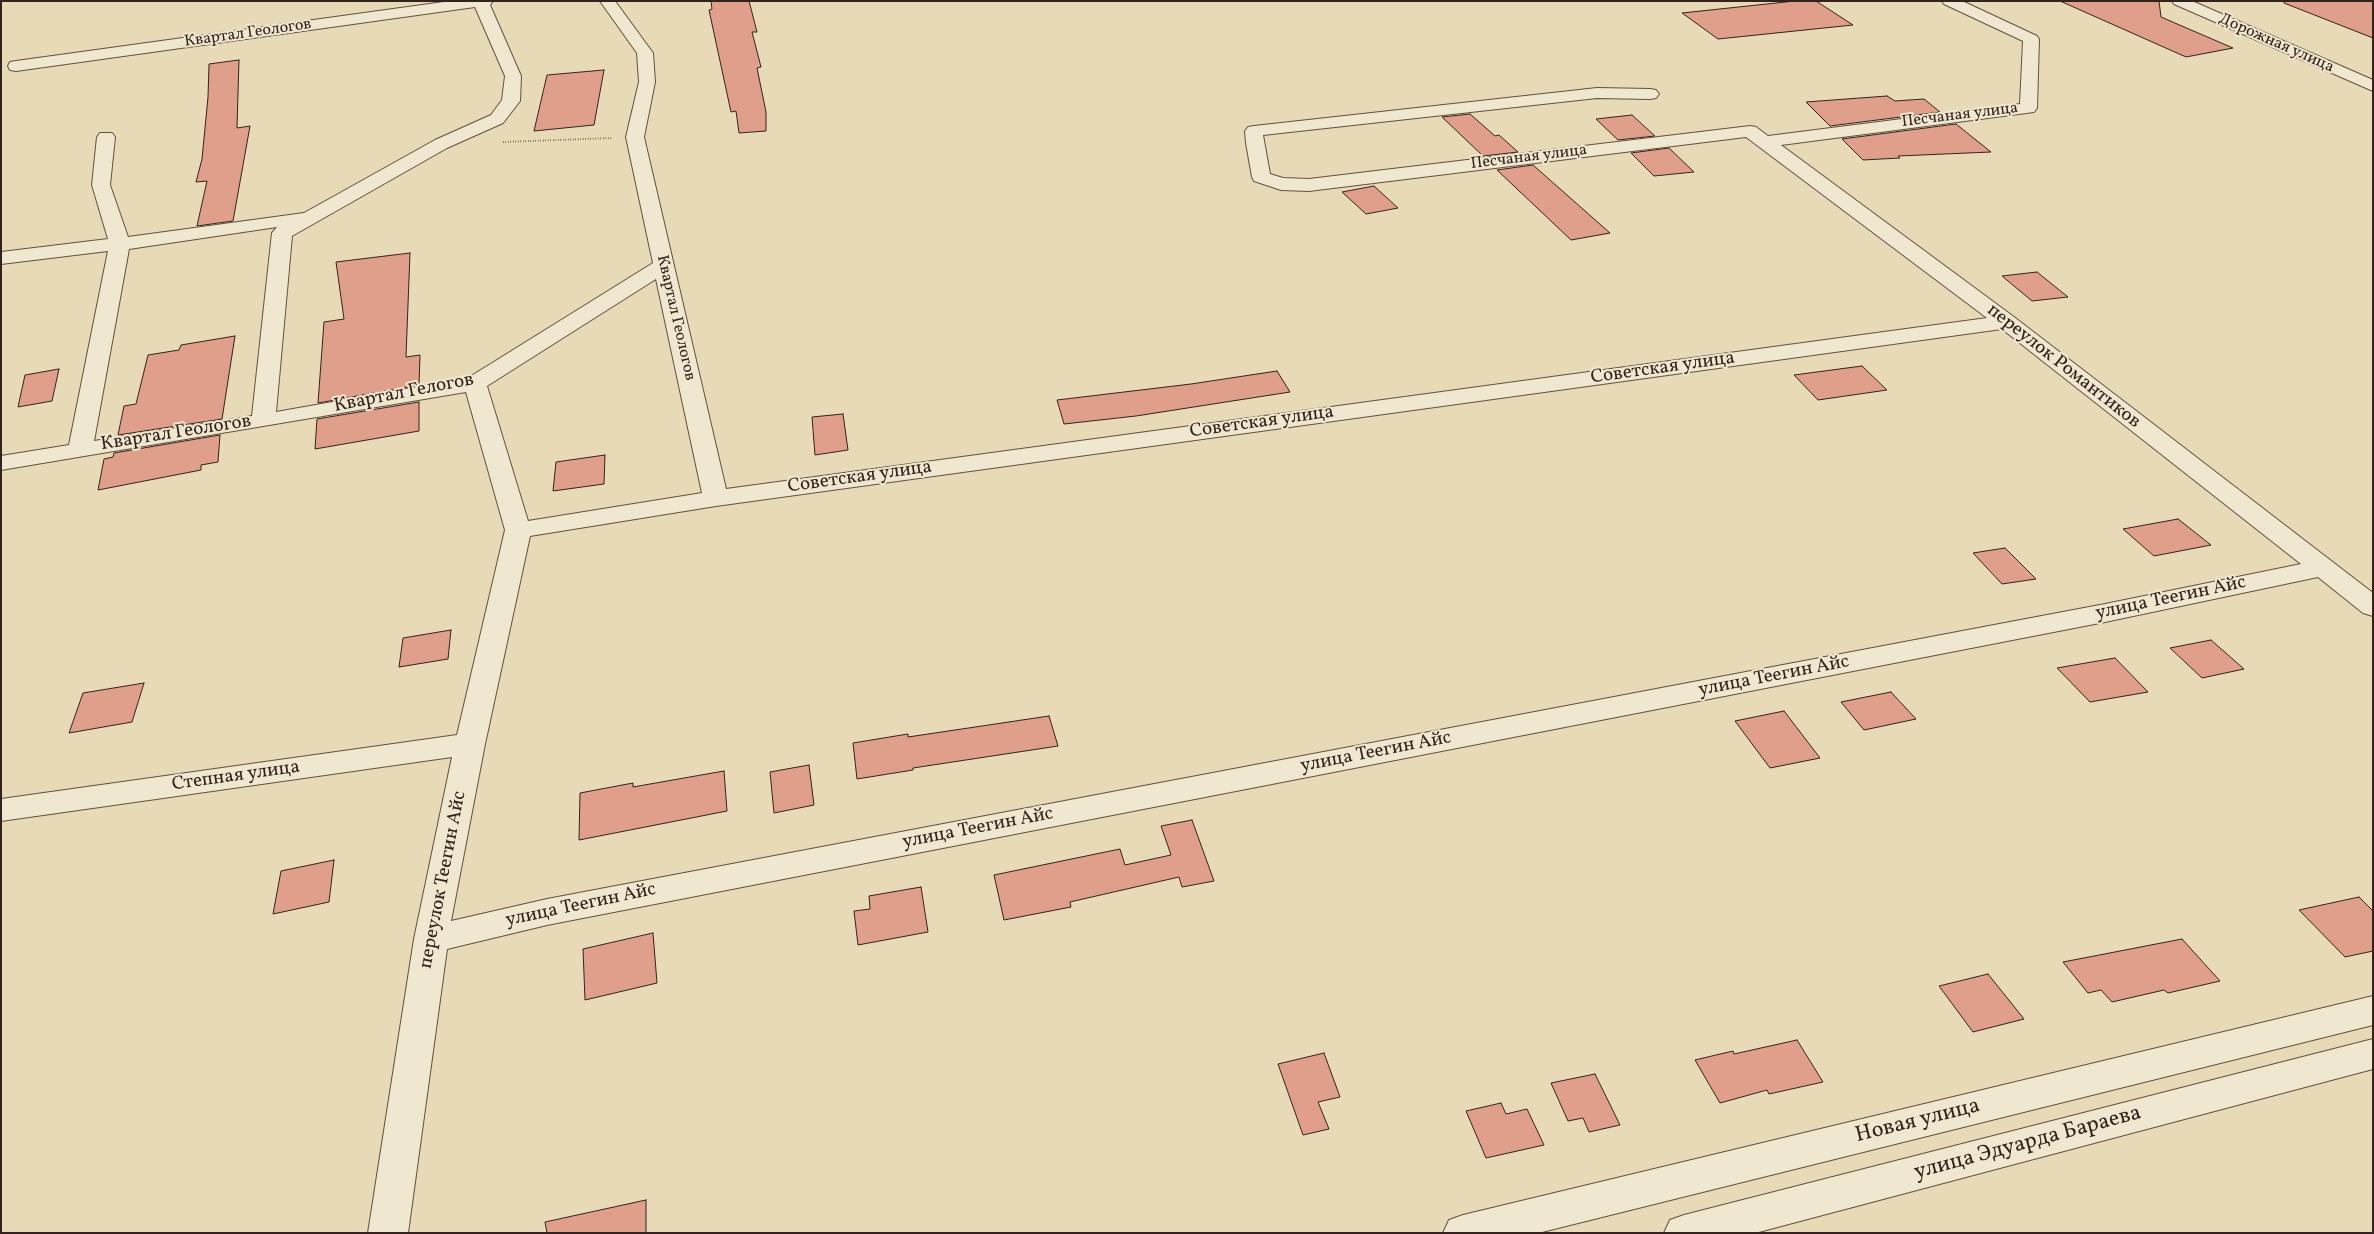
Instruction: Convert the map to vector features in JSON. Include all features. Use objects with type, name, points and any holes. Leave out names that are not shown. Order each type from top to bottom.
[{"type":"street","name":"Квартал Геологов","points":[[607,1],[645,53],[647,82],[635,137],[716,498]]},
{"type":"street","name":"Песчаная улица","points":[[1650,94],[1597,93],[1254,132],[1261,177],[1281,184],[1309,186],[2028,108],[2031,39],[1949,1]]},
{"type":"street","name":"Дорожная улица","points":[[2179,1],[2373,86]]},
{"type":"street","name":"Квартал Геологов","points":[[1,463],[263,420],[282,233],[441,144],[497,119],[511,101],[513,76],[484,2],[16,66]]},
{"type":"street","name":"переулок Романтиков","points":[[1757,136],[2006,322],[2373,607]]},
{"type":"street","name":"Квартал Геологов","points":[[80,450],[120,244],[101,185],[106,137]]},
{"type":"street","name":"Квартал Геологов","points":[[1,258],[120,244],[309,217]]},
{"type":"street","name":"Квартал Гелогов","points":[[263,420],[475,384],[664,265]]},
{"type":"street","name":"Советская улица","points":[[518,530],[716,498],[2006,322]]},
{"type":"street","points":[[475,384],[518,530]]},
{"type":"street","name":"переулок Теегин Айс","points":[[388,1233],[431,939],[470,744],[518,530]]},
{"type":"street","name":"улица Теегин Айс","points":[[431,939],[547,912],[2105,613],[2322,568]]},
{"type":"street","name":"Степная улица","points":[[1,810],[470,744]]},
{"type":"street","name":"Новая улица","points":[[1462,1233],[2373,1010]]},
{"type":"street","name":"улица Эдуарда Бараева","points":[[1684,1233],[2373,1054]]},
{"type":"path","points":[[500,142],[635,137]]},
{"type":"building","points":[[711,1],[749,1],[757,32],[752,32],[761,67],[757,68],[766,112],[766,131],[739,133],[736,111],[731,112],[709,10],[712,9]]},
{"type":"building","points":[[1795,1],[1816,1],[1853,25],[1718,39],[1682,13]]},
{"type":"building","points":[[2060,1],[2159,1],[2161,17],[2233,48],[2186,57]]},
{"type":"building","points":[[2284,1],[2373,1],[2373,38],[2284,3]]},
{"type":"building","points":[[239,60],[237,128],[250,126],[233,221],[197,226],[207,181],[196,182],[202,159],[209,64]]},
{"type":"building","points":[[604,70],[594,125],[534,131],[547,75]]},
{"type":"building","points":[[1887,96],[1895,101],[1924,99],[1940,112],[1830,126],[1806,102]]},
{"type":"building","points":[[1470,114],[1495,136],[1499,135],[1518,152],[1483,156],[1442,117]]},
{"type":"building","points":[[1632,115],[1655,136],[1618,140],[1596,119]]},
{"type":"building","points":[[1956,124],[1991,152],[1898,156],[1900,158],[1863,160],[1842,139]]},
{"type":"building","points":[[1669,148],[1694,172],[1654,176],[1631,153]]},
{"type":"building","points":[[1533,165],[1610,233],[1571,240],[1497,170]]},
{"type":"building","points":[[1374,186],[1398,208],[1366,214],[1342,192]]},
{"type":"building","points":[[410,253],[406,357],[420,355],[419,385],[318,403],[324,322],[344,319],[336,262]]},
{"type":"building","points":[[2037,272],[2068,297],[2032,301],[2002,276]]},
{"type":"building","points":[[235,336],[222,419],[118,435],[124,406],[136,404],[148,355],[179,350],[181,345]]},
{"type":"building","points":[[1862,366],[1887,390],[1818,400],[1794,375]]},
{"type":"building","points":[[59,369],[52,401],[18,407],[25,375]]},
{"type":"building","points":[[1277,371],[1290,392],[1136,416],[1064,424],[1057,400],[1191,384]]},
{"type":"building","points":[[419,402],[419,431],[315,449],[317,419]]},
{"type":"building","points":[[843,414],[848,450],[815,455],[812,417]]},
{"type":"building","points":[[220,435],[218,462],[201,465],[201,470],[98,490],[104,459],[113,457],[114,453]]},
{"type":"building","points":[[605,455],[604,484],[553,491],[556,462]]},
{"type":"building","points":[[2178,519],[2211,545],[2154,556],[2123,529]]},
{"type":"building","points":[[2005,548],[2036,579],[2002,584],[1973,553]]},
{"type":"building","points":[[451,630],[448,659],[399,667],[403,638]]},
{"type":"building","points":[[2211,640],[2244,669],[2202,678],[2170,648]]},
{"type":"building","points":[[2115,658],[2148,692],[2090,702],[2057,668]]},
{"type":"building","points":[[144,683],[132,722],[69,733],[83,693]]},
{"type":"building","points":[[1891,692],[1916,719],[1864,730],[1841,702]]},
{"type":"building","points":[[1784,711],[1820,758],[1770,768],[1735,721]]},
{"type":"building","points":[[1049,716],[1058,746],[913,768],[913,770],[857,779],[853,743],[908,734],[908,737]]},
{"type":"building","points":[[809,765],[814,805],[774,813],[770,772]]},
{"type":"building","points":[[724,771],[727,811],[579,840],[580,793],[633,783],[633,787]]},
{"type":"building","points":[[1192,820],[1214,881],[1182,887],[1179,877],[1070,902],[1071,907],[1004,920],[994,875],[1120,849],[1125,865],[1171,855],[1161,826]]},
{"type":"building","points":[[334,860],[329,902],[273,914],[281,871]]},
{"type":"building","points":[[921,887],[928,932],[858,945],[854,911],[870,909],[869,896]]},
{"type":"building","points":[[2359,897],[2373,911],[2373,951],[2345,957],[2299,910]]},
{"type":"building","points":[[653,933],[657,983],[585,1000],[583,949]]},
{"type":"building","points":[[2182,939],[2220,981],[2168,993],[2164,990],[2112,1002],[2101,990],[2088,993],[2063,962]]},
{"type":"building","points":[[1988,974],[2024,1019],[1973,1032],[1939,986]]},
{"type":"building","points":[[1797,1040],[1823,1082],[1769,1094],[1767,1090],[1720,1103],[1695,1060],[1733,1051],[1734,1054]]},
{"type":"building","points":[[1324,1053],[1340,1097],[1318,1102],[1329,1129],[1303,1135],[1278,1064]]},
{"type":"building","points":[[1595,1074],[1620,1125],[1589,1132],[1583,1118],[1568,1121],[1551,1083]]},
{"type":"building","points":[[1501,1103],[1506,1114],[1527,1109],[1544,1145],[1486,1158],[1466,1111]]},
{"type":"building","points":[[646,1200],[646,1233],[547,1233],[545,1222]]}]
